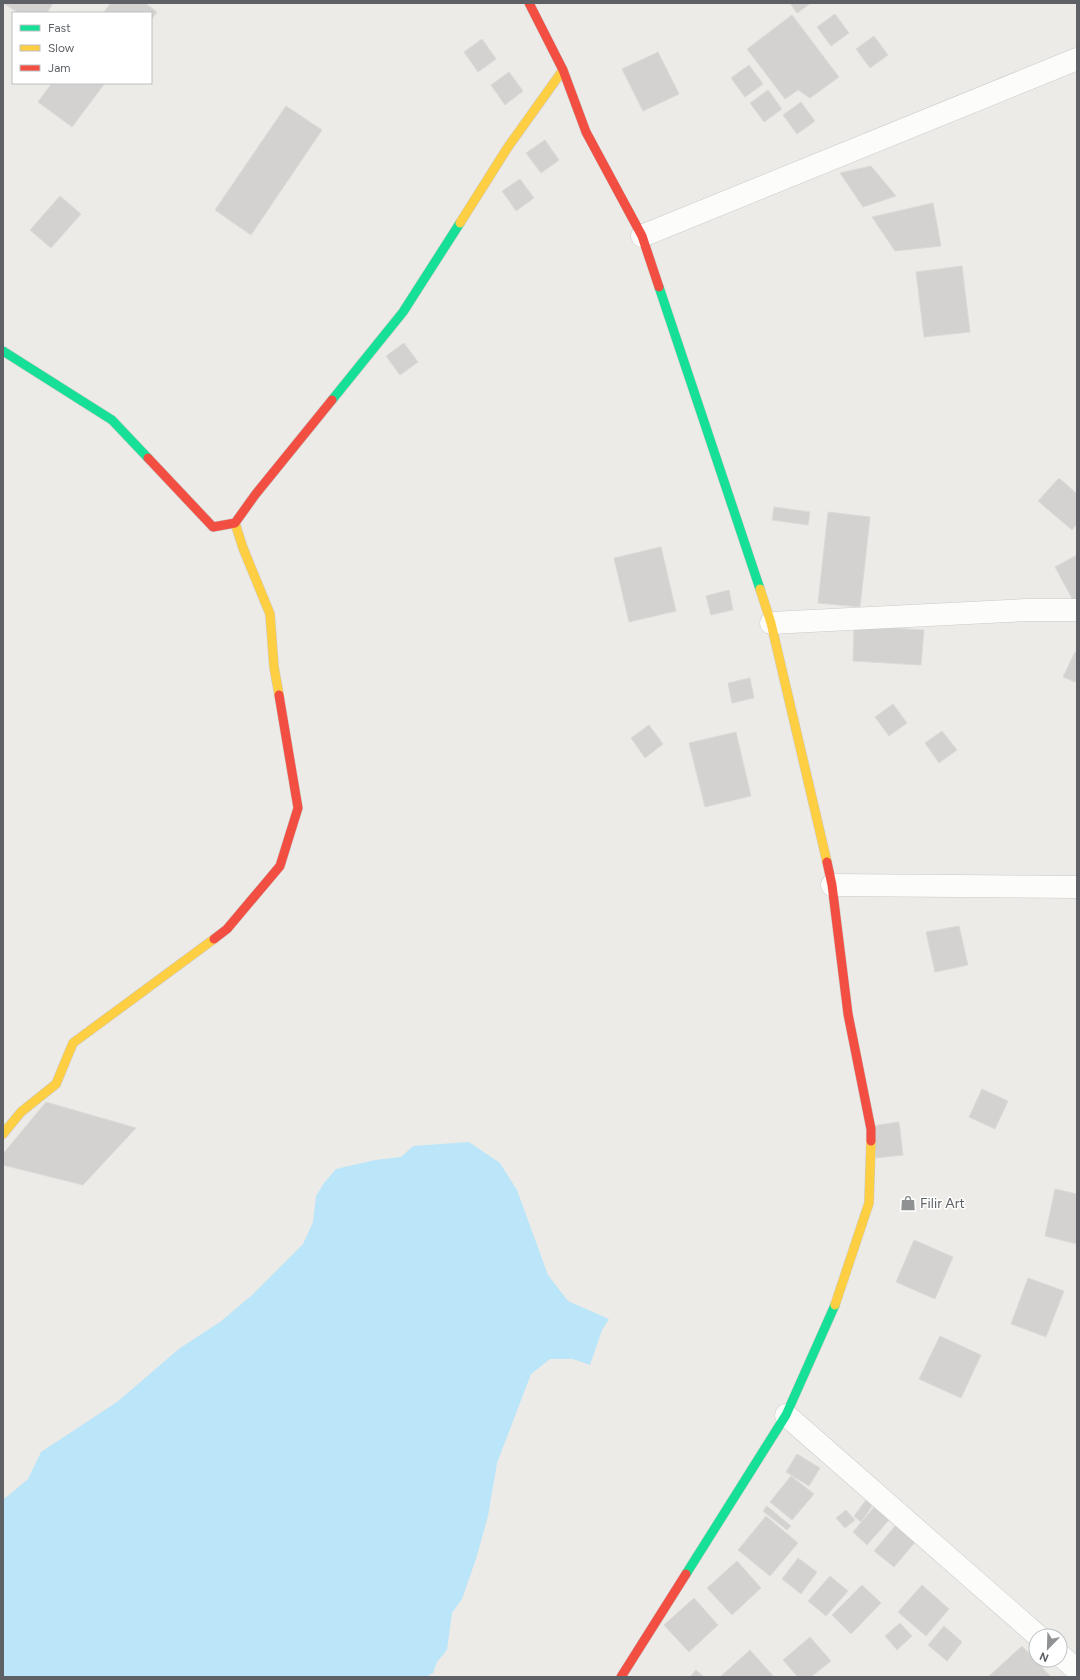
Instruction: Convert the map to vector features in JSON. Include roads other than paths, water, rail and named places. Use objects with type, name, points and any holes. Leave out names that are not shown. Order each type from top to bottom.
[{"type":"street","points":[[530,3],[563,70],[586,132],[642,236],[771,624],[832,885],[848,1014],[871,1129],[869,1203],[832,1314],[786,1415],[621,1677]]},
{"type":"street","points":[[642,236],[1077,59]]},
{"type":"street","points":[[3,351],[112,420],[213,527],[235,523],[255,495],[403,312],[508,147],[563,70]]},
{"type":"street","points":[[3,1134],[21,1112],[56,1084],[73,1043],[228,929],[280,866],[298,808],[274,667],[270,614],[243,548],[235,523]]},
{"type":"street","points":[[771,624],[1026,610],[1077,610]]},
{"type":"street","points":[[832,885],[1077,887]]},
{"type":"street","points":[[786,1415],[1029,1628]]},
{"type":"street","points":[[1068,1662],[1077,1670]]},
{"type":"water","points":[[469,1142],[500,1163],[517,1190],[548,1275],[568,1301],[609,1319],[602,1330],[590,1365],[573,1359],[550,1359],[531,1374],[497,1463],[488,1516],[476,1559],[462,1599],[452,1613],[447,1650],[437,1662],[433,1673],[426,1677],[3,1677],[3,1499],[28,1479],[41,1452],[117,1402],[180,1348],[220,1322],[251,1296],[303,1244],[313,1222],[316,1196],[324,1183],[336,1169],[375,1160],[401,1157],[413,1146]]},
{"type":"place","name":"Filir Art","points":[[908,1203]]}]
